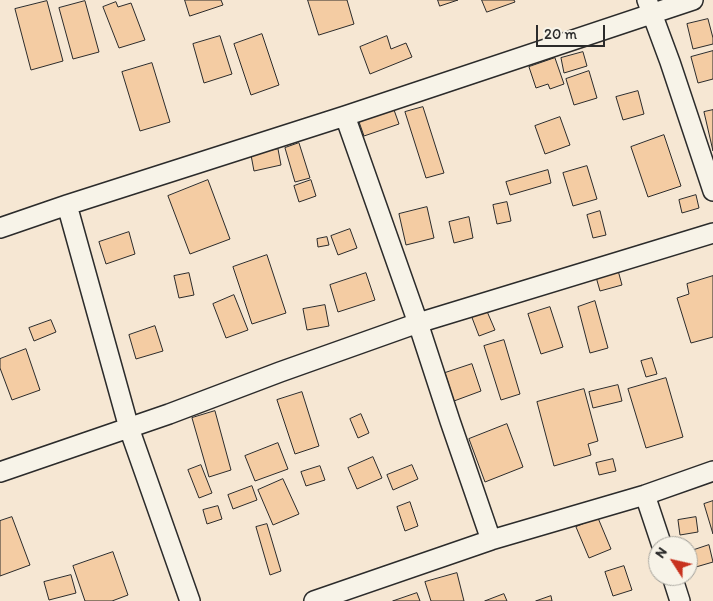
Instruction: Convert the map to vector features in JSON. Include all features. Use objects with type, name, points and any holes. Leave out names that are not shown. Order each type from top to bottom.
[{"type":"street","points":[[0,228],[345,116],[649,7],[692,0]]},
{"type":"street","points":[[649,7],[670,62],[713,191]]},
{"type":"street","points":[[345,116],[418,323],[491,540]]},
{"type":"street","points":[[67,205],[129,428],[190,601]]},
{"type":"street","points":[[0,472],[129,428],[418,323],[713,233]]},
{"type":"street","points":[[314,601],[491,540],[645,495],[713,472]]},
{"type":"street","points":[[645,495],[659,536]]},
{"type":"street","points":[[675,586],[680,601]]},
{"type":"building","points":[[185,0],[221,0],[223,5],[190,16]]},
{"type":"building","points":[[308,0],[347,0],[354,24],[319,35]]},
{"type":"building","points":[[438,0],[458,0],[440,6]]},
{"type":"building","points":[[482,0],[514,0],[515,2],[487,12]]},
{"type":"building","points":[[47,1],[63,61],[31,70],[15,9]]},
{"type":"building","points":[[85,1],[99,52],[73,59],[59,8]]},
{"type":"building","points":[[116,2],[118,7],[131,3],[145,40],[119,48],[103,7]]},
{"type":"building","points":[[708,19],[713,44],[693,49],[687,24]]},
{"type":"building","points":[[262,34],[279,85],[251,95],[234,44]]},
{"type":"building","points":[[220,36],[232,74],[204,83],[193,44]]},
{"type":"building","points":[[387,36],[391,49],[406,43],[412,57],[370,74],[360,47]]},
{"type":"building","points":[[713,51],[713,79],[698,83],[691,57]]},
{"type":"building","points":[[583,52],[587,66],[564,73],[561,58]]},
{"type":"building","points":[[555,58],[564,84],[550,89],[548,84],[536,88],[529,67]]},
{"type":"building","points":[[152,63],[170,122],[140,131],[122,72]]},
{"type":"building","points":[[589,71],[597,98],[574,105],[566,79]]},
{"type":"building","points":[[638,91],[644,114],[623,120],[616,97]]},
{"type":"building","points":[[393,107],[399,124],[364,136],[358,119]]},
{"type":"building","points":[[423,107],[444,173],[426,178],[405,112]]},
{"type":"building","points":[[713,110],[713,151],[704,112]]},
{"type":"building","points":[[560,117],[570,145],[545,154],[535,126]]},
{"type":"building","points":[[664,135],[681,186],[648,197],[631,147]]},
{"type":"building","points":[[299,143],[310,178],[295,182],[285,148]]},
{"type":"building","points":[[278,149],[281,165],[254,171],[251,155]]},
{"type":"building","points":[[587,166],[597,199],[573,206],[563,173]]},
{"type":"building","points":[[548,170],[551,183],[510,195],[506,182]]},
{"type":"building","points":[[208,180],[230,239],[190,254],[168,196]]},
{"type":"building","points":[[311,180],[316,196],[299,202],[294,186]]},
{"type":"building","points":[[696,195],[699,208],[682,213],[679,200]]},
{"type":"building","points":[[507,202],[511,221],[497,224],[493,205]]},
{"type":"building","points":[[427,207],[434,238],[406,245],[399,214]]},
{"type":"building","points":[[600,211],[606,235],[593,238],[587,215]]},
{"type":"building","points":[[469,217],[473,238],[454,243],[449,222]]},
{"type":"building","points":[[350,229],[357,248],[338,255],[331,236]]},
{"type":"building","points":[[129,232],[135,254],[106,264],[99,242]]},
{"type":"building","points":[[327,237],[329,245],[318,247],[317,239]]},
{"type":"building","points":[[267,255],[286,313],[252,324],[233,267]]},
{"type":"building","points":[[616,263],[622,285],[600,291],[594,270]]},
{"type":"building","points":[[189,273],[194,295],[179,298],[174,276]]},
{"type":"building","points":[[366,273],[375,300],[338,312],[330,285]]},
{"type":"building","points":[[713,276],[713,337],[691,343],[677,298],[689,294],[687,284]]},
{"type":"building","points":[[234,295],[248,330],[226,338],[213,304]]},
{"type":"building","points":[[595,301],[608,348],[590,353],[578,307]]},
{"type":"building","points":[[325,305],[329,326],[307,330],[303,309]]},
{"type":"building","points":[[550,307],[563,347],[541,354],[528,314]]},
{"type":"building","points":[[486,309],[495,330],[479,336],[471,315]]},
{"type":"building","points":[[51,320],[56,332],[34,341],[29,328]]},
{"type":"building","points":[[155,326],[163,351],[136,359],[129,335]]},
{"type":"building","points":[[504,340],[520,394],[501,400],[484,346]]},
{"type":"building","points":[[26,349],[40,390],[12,400],[0,368],[0,359]]},
{"type":"building","points":[[652,358],[657,374],[646,377],[641,361]]},
{"type":"building","points":[[472,364],[481,391],[454,401],[445,373]]},
{"type":"building","points":[[666,378],[683,437],[646,448],[628,389]]},
{"type":"building","points":[[618,385],[622,401],[593,408],[589,392]]},
{"type":"building","points":[[584,389],[598,441],[588,444],[591,455],[554,466],[537,402]]},
{"type":"building","points":[[302,392],[319,446],[295,454],[277,400]]},
{"type":"building","points":[[215,411],[231,470],[209,477],[192,418]]},
{"type":"building","points":[[361,414],[369,433],[358,438],[350,419]]},
{"type":"building","points":[[507,424],[523,467],[485,482],[469,439]]},
{"type":"building","points":[[278,443],[288,469],[255,481],[245,456]]},
{"type":"building","points":[[373,457],[382,478],[357,489],[348,468]]},
{"type":"building","points":[[613,459],[616,471],[599,475],[596,463]]},
{"type":"building","points":[[201,465],[212,493],[199,498],[188,470]]},
{"type":"building","points":[[412,465],[418,479],[393,490],[387,475]]},
{"type":"building","points":[[320,466],[325,480],[306,486],[301,472]]},
{"type":"building","points":[[283,479],[299,514],[273,525],[258,490]]},
{"type":"building","points":[[252,486],[257,500],[233,509],[228,495]]},
{"type":"building","points":[[713,501],[713,534],[704,504]]},
{"type":"building","points":[[410,502],[418,526],[405,531],[397,507]]},
{"type":"building","points":[[218,506],[222,519],[207,524],[203,510]]},
{"type":"building","points":[[12,517],[30,565],[0,576],[0,521]]},
{"type":"building","points":[[696,517],[698,532],[680,535],[678,520]]},
{"type":"building","points":[[598,518],[611,549],[589,558],[576,527]]},
{"type":"building","points":[[267,524],[281,571],[270,575],[256,527]]},
{"type":"building","points":[[709,545],[713,562],[698,566],[698,549]]},
{"type":"building","points":[[113,552],[128,595],[112,601],[85,601],[73,566]]},
{"type":"building","points":[[624,566],[632,590],[613,596],[605,572]]},
{"type":"building","points":[[457,573],[464,601],[431,601],[425,582]]},
{"type":"building","points":[[71,575],[76,593],[49,600],[44,582]]},
{"type":"building","points":[[417,593],[420,601],[393,601]]},
{"type":"building","points":[[504,594],[507,601],[485,601]]},
{"type":"building","points":[[551,596],[552,601],[536,601]]}]
